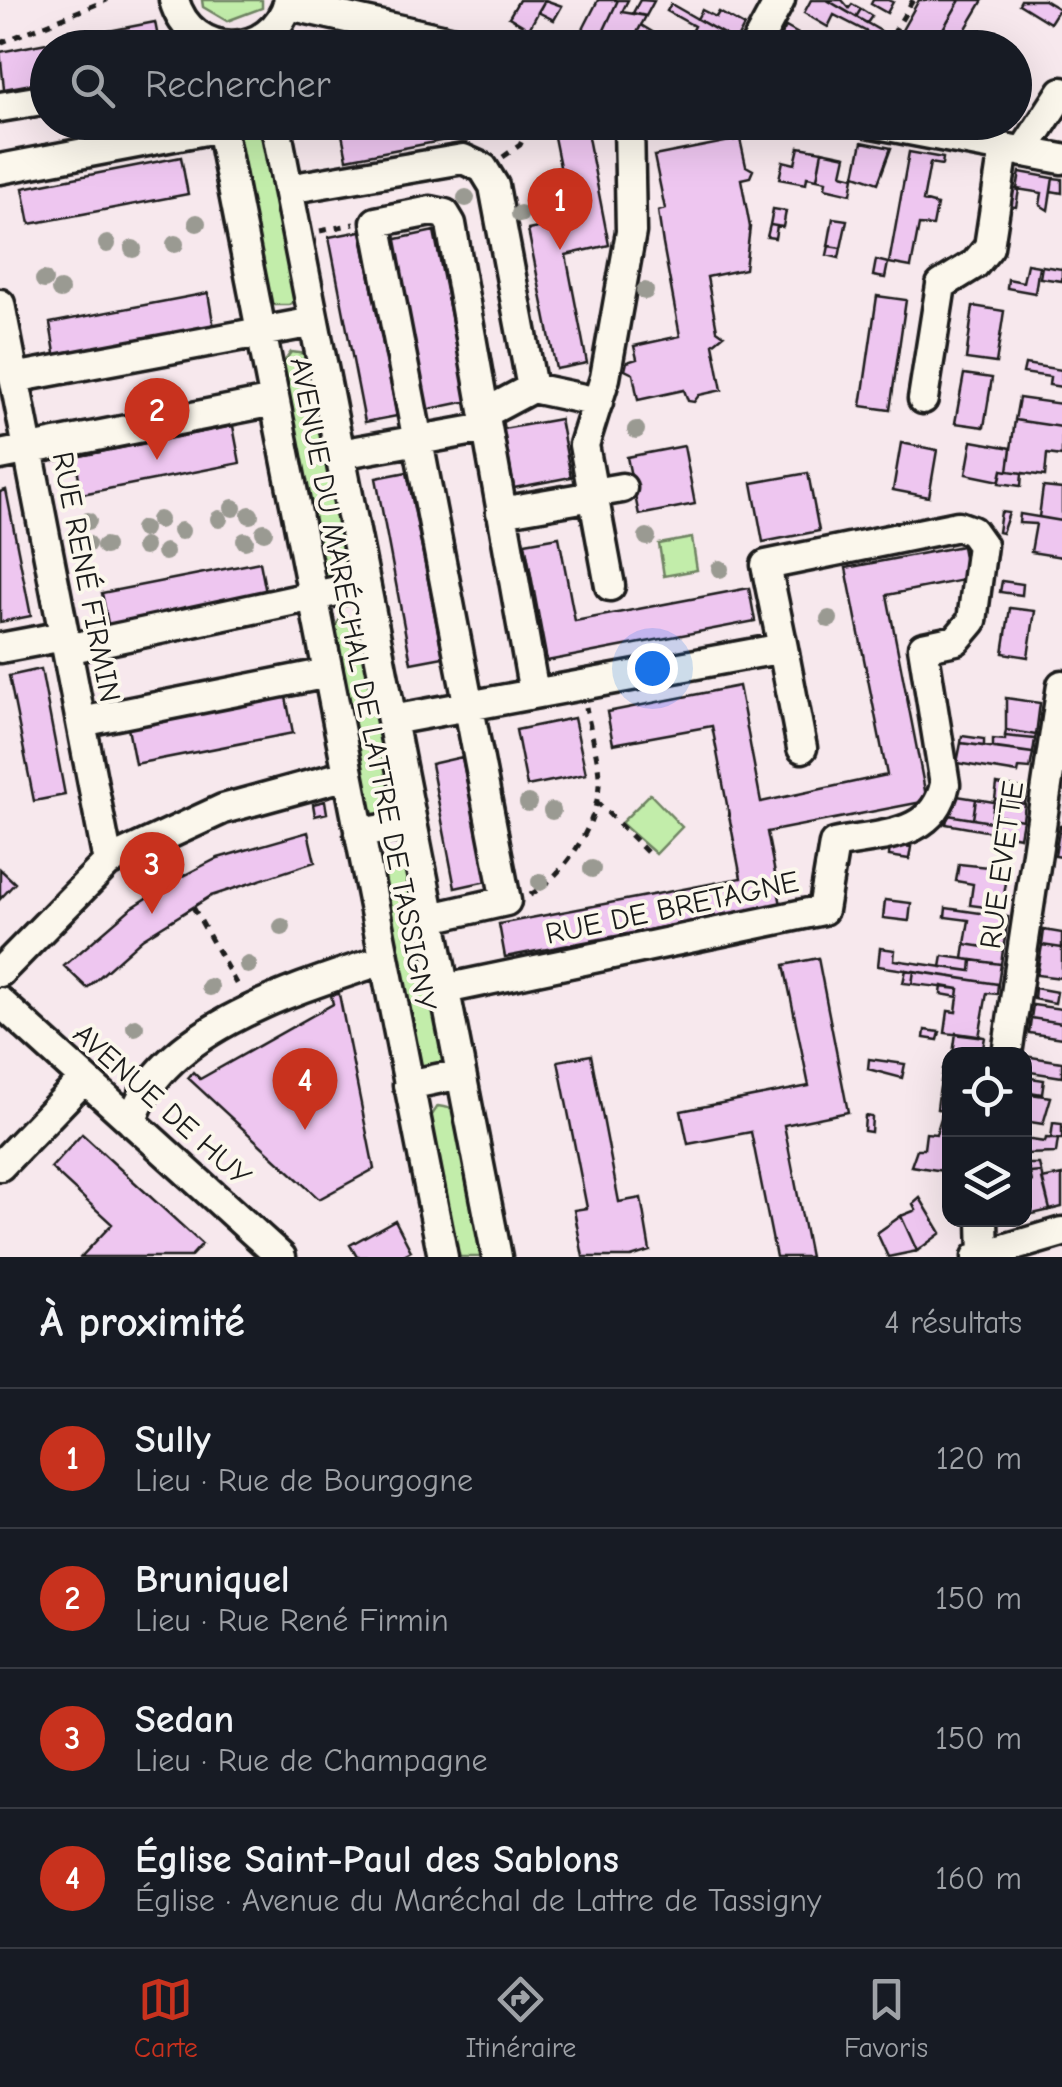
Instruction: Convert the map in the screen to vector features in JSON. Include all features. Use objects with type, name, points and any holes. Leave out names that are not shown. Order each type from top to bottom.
[{"type":"street","points":[[174,0],[190,30]]},
{"type":"street","points":[[764,30],[780,0]]},
{"type":"street","points":[[273,30],[289,2],[402,30]]},
{"type":"street","points":[[1032,128],[1062,92]]},
{"type":"street","points":[[0,107],[30,102]]},
{"type":"street","points":[[0,169],[146,140]]},
{"type":"street","name":"AVENUE DU MARÉCHAL DE LATTRE DE TASSIGNY","points":[[224,140],[443,1257]]},
{"type":"street","name":"AVENUE DU MARÉCHAL DE LATTRE DE TASSIGNY","points":[[278,140],[497,1257]]},
{"type":"street","points":[[610,586],[584,445],[598,402],[632,232],[629,140]]},
{"type":"street","points":[[962,140],[1062,159]]},
{"type":"street","points":[[923,400],[940,285],[975,264],[989,248],[1014,150],[1022,140]]},
{"type":"street","points":[[288,189],[464,159],[483,168],[494,186],[532,388]]},
{"type":"street","points":[[430,918],[506,901],[376,222],[431,211],[445,214],[451,224],[534,694]]},
{"type":"street","name":"RUE RENÉ FIRMIN","points":[[0,304],[14,378],[14,452],[66,642],[108,862]]},
{"type":"street","points":[[14,378],[314,322]]},
{"type":"street","points":[[340,454],[418,439],[486,420],[532,388],[598,402]]},
{"type":"street","points":[[14,452],[274,401]]},
{"type":"street","points":[[502,512],[622,488]]},
{"type":"street","name":"RUE DE BRETAGNE","points":[[445,989],[823,910],[834,844],[926,824],[940,807],[945,784],[923,647],[956,640],[972,621],[982,545],[972,531],[958,526],[766,565],[783,648]]},
{"type":"street","points":[[0,648],[66,642],[365,585]]},
{"type":"street","points":[[392,720],[783,648],[802,748]]},
{"type":"street","points":[[81,722],[328,673]]},
{"type":"street","name":"RUE EVETTE","points":[[1008,1047],[1062,685]]},
{"type":"street","points":[[0,972],[108,862],[223,809],[348,775]]},
{"type":"street","points":[[359,833],[412,824]]},
{"type":"street","points":[[132,1122],[144,1087],[217,1027],[250,1007],[384,960]]},
{"type":"street","name":"AVENUE DE HUY","points":[[0,1002],[280,1257]]},
{"type":"street","points":[[408,1085],[461,1074]]},
{"type":"street","points":[[0,1166],[84,1078]]},
{"type":"street","points":[[982,1227],[981,1256],[1062,1232]]},
{"type":"path","points":[[32,30],[107,0]]},
{"type":"path","points":[[896,30],[913,0]]},
{"type":"path","points":[[0,43],[30,31]]},
{"type":"path","points":[[483,168],[522,140]]},
{"type":"path","points":[[297,235],[376,222]]},
{"type":"path","points":[[506,901],[527,897],[566,866],[596,801],[600,779],[581,685]]},
{"type":"path","points":[[596,801],[650,855]]},
{"type":"path","points":[[193,906],[250,1007]]},
{"type":"green space","points":[[202,0],[262,0],[262,8],[227,21],[203,7]]},
{"type":"green space","points":[[234,140],[272,140],[297,299],[289,305],[273,305],[267,299]]},
{"type":"green space","points":[[291,352],[307,354],[350,574],[326,579],[320,573],[279,369]]},
{"type":"green space","points":[[692,538],[697,570],[664,576],[659,544]]},
{"type":"green space","points":[[342,616],[359,619],[396,812],[389,818],[372,818],[366,812],[330,634]]},
{"type":"green space","points":[[650,794],[682,827],[656,854],[621,823]]},
{"type":"green space","points":[[397,855],[406,858],[448,1048],[445,1063],[421,1069],[415,1063],[376,874],[380,863]]},
{"type":"green space","points":[[438,1106],[455,1109],[488,1257],[451,1257],[426,1124]]},
{"type":"building","points":[[519,0],[545,0],[529,29],[509,17]]},
{"type":"building","points":[[545,0],[562,6],[554,20],[538,12]]},
{"type":"building","points":[[598,0],[618,0],[604,30],[583,30]]},
{"type":"building","points":[[618,0],[628,0],[622,12],[646,16],[639,30],[604,30]]},
{"type":"building","points":[[640,0],[654,1],[646,16],[633,13]]},
{"type":"building","points":[[811,0],[827,0],[879,30],[863,30],[834,15],[828,27],[804,13]]},
{"type":"building","points":[[827,0],[842,0],[849,8],[852,4],[861,9],[856,17]]},
{"type":"building","points":[[873,0],[893,2],[887,13],[871,4]]},
{"type":"building","points":[[919,0],[960,0],[942,30],[902,30]]},
{"type":"building","points":[[960,0],[983,0],[965,30],[942,30]]},
{"type":"building","points":[[1021,0],[1044,0],[1059,9],[1050,23],[1019,4]]},
{"type":"building","points":[[671,4],[717,30],[692,30],[694,26],[667,11]]},
{"type":"building","points":[[861,9],[872,16],[867,23],[856,17]]},
{"type":"building","points":[[702,10],[716,17],[719,12],[744,26],[742,30],[716,30],[697,19]]},
{"type":"building","points":[[155,22],[157,30],[114,30]]},
{"type":"building","points":[[30,46],[30,84],[4,89],[0,52]]},
{"type":"building","points":[[343,140],[446,140],[347,159]]},
{"type":"building","points":[[555,140],[589,140],[609,245],[566,255],[587,363],[556,369],[528,230],[571,221]]},
{"type":"building","points":[[740,140],[746,166],[753,170],[750,177],[741,179],[750,227],[745,269],[707,277],[717,330],[724,335],[713,344],[722,390],[699,395],[694,402],[688,401],[684,390],[638,400],[633,374],[625,370],[627,362],[637,359],[634,346],[680,336],[658,211],[665,209],[654,156]]},
{"type":"building","points":[[862,142],[891,148],[878,183],[855,175]]},
{"type":"building","points":[[799,147],[822,151],[817,179],[807,177],[806,184],[779,179],[783,161],[795,164]]},
{"type":"building","points":[[822,151],[846,156],[842,174],[854,177],[851,194],[825,188],[826,181],[817,179]]},
{"type":"building","points":[[909,152],[943,158],[942,165],[930,163],[923,201],[937,205],[933,226],[919,225],[911,267],[889,263]]},
{"type":"building","points":[[181,157],[188,194],[30,224],[23,188]]},
{"type":"building","points":[[1020,172],[1053,178],[1048,210],[1040,205],[1042,193],[1017,189]]},
{"type":"building","points":[[1053,178],[1062,179],[1062,193],[1051,191]]},
{"type":"building","points":[[1010,188],[1019,190],[1016,207],[1006,206]]},
{"type":"building","points":[[773,209],[786,211],[783,227],[770,225]]},
{"type":"building","points":[[833,218],[847,220],[841,248],[828,246]]},
{"type":"building","points":[[770,225],[777,226],[775,238],[767,237]]},
{"type":"building","points":[[361,231],[397,416],[365,422],[329,237]]},
{"type":"building","points":[[434,231],[468,401],[425,410],[392,240]]},
{"type":"building","points":[[829,246],[841,248],[839,258],[827,255]]},
{"type":"building","points":[[876,260],[888,263],[885,278],[873,276]]},
{"type":"building","points":[[1027,264],[1039,266],[1035,293],[1007,288],[1008,279],[1023,282]]},
{"type":"building","points":[[1042,266],[1062,269],[1062,281],[1040,278]]},
{"type":"building","points":[[208,293],[214,328],[56,359],[50,323]]},
{"type":"building","points":[[877,296],[906,300],[890,410],[861,406]]},
{"type":"building","points":[[973,306],[1004,311],[996,363],[966,359]]},
{"type":"building","points":[[1025,364],[1062,370],[1062,387],[1049,385],[1050,377],[1023,373]]},
{"type":"building","points":[[964,374],[992,378],[984,427],[955,423]]},
{"type":"building","points":[[1019,398],[1062,404],[1062,427],[1015,420]]},
{"type":"building","points":[[560,419],[571,477],[514,488],[503,429]]},
{"type":"building","points":[[1015,420],[1062,427],[1062,456],[1047,454],[1045,476],[1008,471]]},
{"type":"building","points":[[233,426],[240,463],[82,494],[75,457]]},
{"type":"building","points":[[972,441],[1011,448],[1008,471],[1002,470],[1000,481],[966,474]]},
{"type":"building","points":[[901,443],[937,450],[929,497],[893,490]]},
{"type":"building","points":[[684,446],[695,504],[639,515],[627,457]]},
{"type":"building","points":[[1002,470],[1022,473],[1021,486],[999,483]]},
{"type":"building","points":[[407,472],[443,657],[411,663],[376,478]]},
{"type":"building","points":[[808,473],[819,531],[763,542],[752,483]]},
{"type":"building","points":[[1043,487],[1062,489],[1062,521],[1039,517]]},
{"type":"building","points":[[6,490],[31,616],[0,622],[0,492]]},
{"type":"building","points":[[1001,512],[1009,513],[1002,533],[998,532]]},
{"type":"building","points":[[1020,514],[1062,521],[1062,557],[1031,552],[1036,524],[1019,523]]},
{"type":"building","points":[[559,537],[575,621],[749,588],[755,621],[547,661],[525,543]]},
{"type":"building","points":[[962,546],[968,579],[887,595],[927,801],[767,832],[781,905],[505,957],[499,924],[741,878],[712,726],[613,744],[607,712],[739,686],[761,802],[887,775],[846,568]]},
{"type":"building","points":[[260,562],[267,598],[109,629],[102,593]]},
{"type":"building","points":[[1002,581],[1023,584],[1022,595],[1000,592]]},
{"type":"building","points":[[1010,608],[1035,611],[1028,657],[1003,653]]},
{"type":"building","points":[[41,669],[65,795],[34,801],[9,676]]},
{"type":"building","points":[[286,697],[293,733],[135,764],[128,728]]},
{"type":"building","points":[[1006,698],[1040,703],[1036,735],[1006,730]]},
{"type":"building","points":[[574,718],[586,774],[527,786],[516,730]]},
{"type":"building","points":[[1006,730],[1036,735],[1035,739],[1005,736]]},
{"type":"building","points":[[962,736],[984,739],[984,746],[961,743]]},
{"type":"building","points":[[1005,736],[1035,739],[1033,753],[993,748],[993,739],[1005,740]]},
{"type":"building","points":[[961,743],[1033,753],[1030,769],[1019,768],[1018,773],[957,763]]},
{"type":"building","points":[[462,757],[487,881],[455,888],[431,764]]},
{"type":"building","points":[[997,784],[1027,789],[1025,804],[995,799]]},
{"type":"building","points":[[951,795],[976,799],[973,819],[948,815]]},
{"type":"building","points":[[976,799],[994,802],[991,822],[973,819]]},
{"type":"building","points":[[995,799],[1025,804],[1023,820],[992,815]]},
{"type":"building","points":[[325,801],[327,813],[315,816],[313,804]]},
{"type":"building","points":[[948,815],[991,822],[992,815],[1023,820],[1020,837],[946,824]]},
{"type":"building","points":[[1062,825],[1062,857],[1055,856]]},
{"type":"building","points":[[308,832],[315,862],[211,896],[142,939],[87,988],[64,966],[130,909],[177,879],[218,858]]},
{"type":"building","points":[[890,844],[911,847],[909,859],[889,856]]},
{"type":"building","points":[[959,864],[1008,869],[1002,909],[970,905],[973,884],[956,881]]},
{"type":"building","points":[[0,869],[15,883],[0,899]]},
{"type":"building","points":[[885,900],[911,903],[909,921],[883,918]]},
{"type":"building","points":[[946,908],[1008,917],[1003,950],[965,944],[969,920],[945,917]]},
{"type":"building","points":[[1044,930],[1062,933],[1062,948],[1042,945]]},
{"type":"building","points":[[965,944],[1003,950],[1001,964],[963,959]]},
{"type":"building","points":[[1042,945],[1062,948],[1062,978],[1037,975]]},
{"type":"building","points":[[880,948],[895,950],[894,960],[971,971],[972,960],[1001,964],[998,984],[878,966]]},
{"type":"building","points":[[943,956],[972,960],[971,971],[941,967]]},
{"type":"building","points":[[818,958],[848,1112],[784,1125],[810,1257],[776,1257],[751,1132],[688,1144],[681,1111],[809,1086],[784,965]]},
{"type":"building","points":[[906,970],[914,971],[912,984],[903,983]]},
{"type":"building","points":[[914,971],[998,984],[997,994],[987,993],[979,1037],[945,1033],[948,1011],[956,1012],[959,989],[912,984]]},
{"type":"building","points":[[942,986],[959,989],[958,997],[941,994]]},
{"type":"building","points":[[1035,988],[1057,992],[1055,1003],[1034,999]]},
{"type":"building","points":[[339,994],[374,1169],[319,1199],[188,1078],[193,1072],[200,1079],[333,1004],[331,995]]},
{"type":"building","points":[[1033,1005],[1062,1009],[1062,1023],[1031,1018]]},
{"type":"building","points":[[1031,1018],[1062,1023],[1062,1038],[1029,1033]]},
{"type":"building","points":[[925,1030],[940,1032],[938,1040],[924,1038]]},
{"type":"building","points":[[956,1033],[985,1037],[983,1047],[954,1047]]},
{"type":"building","points":[[591,1055],[619,1202],[641,1198],[650,1251],[631,1257],[583,1257],[574,1210],[587,1208],[558,1061]]},
{"type":"building","points":[[1032,1057],[1062,1062],[1062,1077],[1032,1072]]},
{"type":"building","points":[[869,1059],[905,1064],[902,1078],[868,1069]]},
{"type":"building","points":[[1032,1078],[1044,1080],[1042,1094],[1032,1092]]},
{"type":"building","points":[[939,1093],[942,1094],[942,1110],[937,1109]]},
{"type":"building","points":[[1032,1094],[1051,1097],[1043,1124],[1032,1122]]},
{"type":"building","points":[[865,1116],[872,1117],[871,1132],[864,1131]]},
{"type":"building","points":[[942,1118],[942,1171],[911,1166],[917,1149],[924,1149],[926,1133],[936,1134]]},
{"type":"building","points":[[1053,1123],[1062,1124],[1062,1139],[1051,1139]]},
{"type":"building","points":[[82,1134],[202,1244],[190,1257],[81,1257],[112,1224],[51,1168]]},
{"type":"building","points":[[1046,1138],[1058,1139],[1056,1153],[1032,1154],[1032,1140],[1045,1142]]},
{"type":"building","points":[[1032,1164],[1039,1164],[1041,1172],[1032,1173]]},
{"type":"building","points":[[1041,1172],[1050,1210],[1032,1214],[1032,1182],[1032,1173]]},
{"type":"building","points":[[1062,1175],[1062,1207],[1050,1210],[1042,1179]]},
{"type":"building","points":[[920,1198],[941,1233],[917,1251],[901,1216],[916,1210],[913,1204]]},
{"type":"building","points":[[901,1216],[917,1251],[888,1257],[877,1233]]},
{"type":"building","points":[[395,1220],[411,1251],[400,1257],[357,1257],[350,1245]]},
{"type":"place","name":"Sully","points":[[560,250]]},
{"type":"place","name":"Bruniquel","points":[[157,460]]},
{"type":"place","name":"Sedan","points":[[152,914]]},
{"type":"place","name":"Église Saint-Paul des Sablons","points":[[305,1130]]}]
